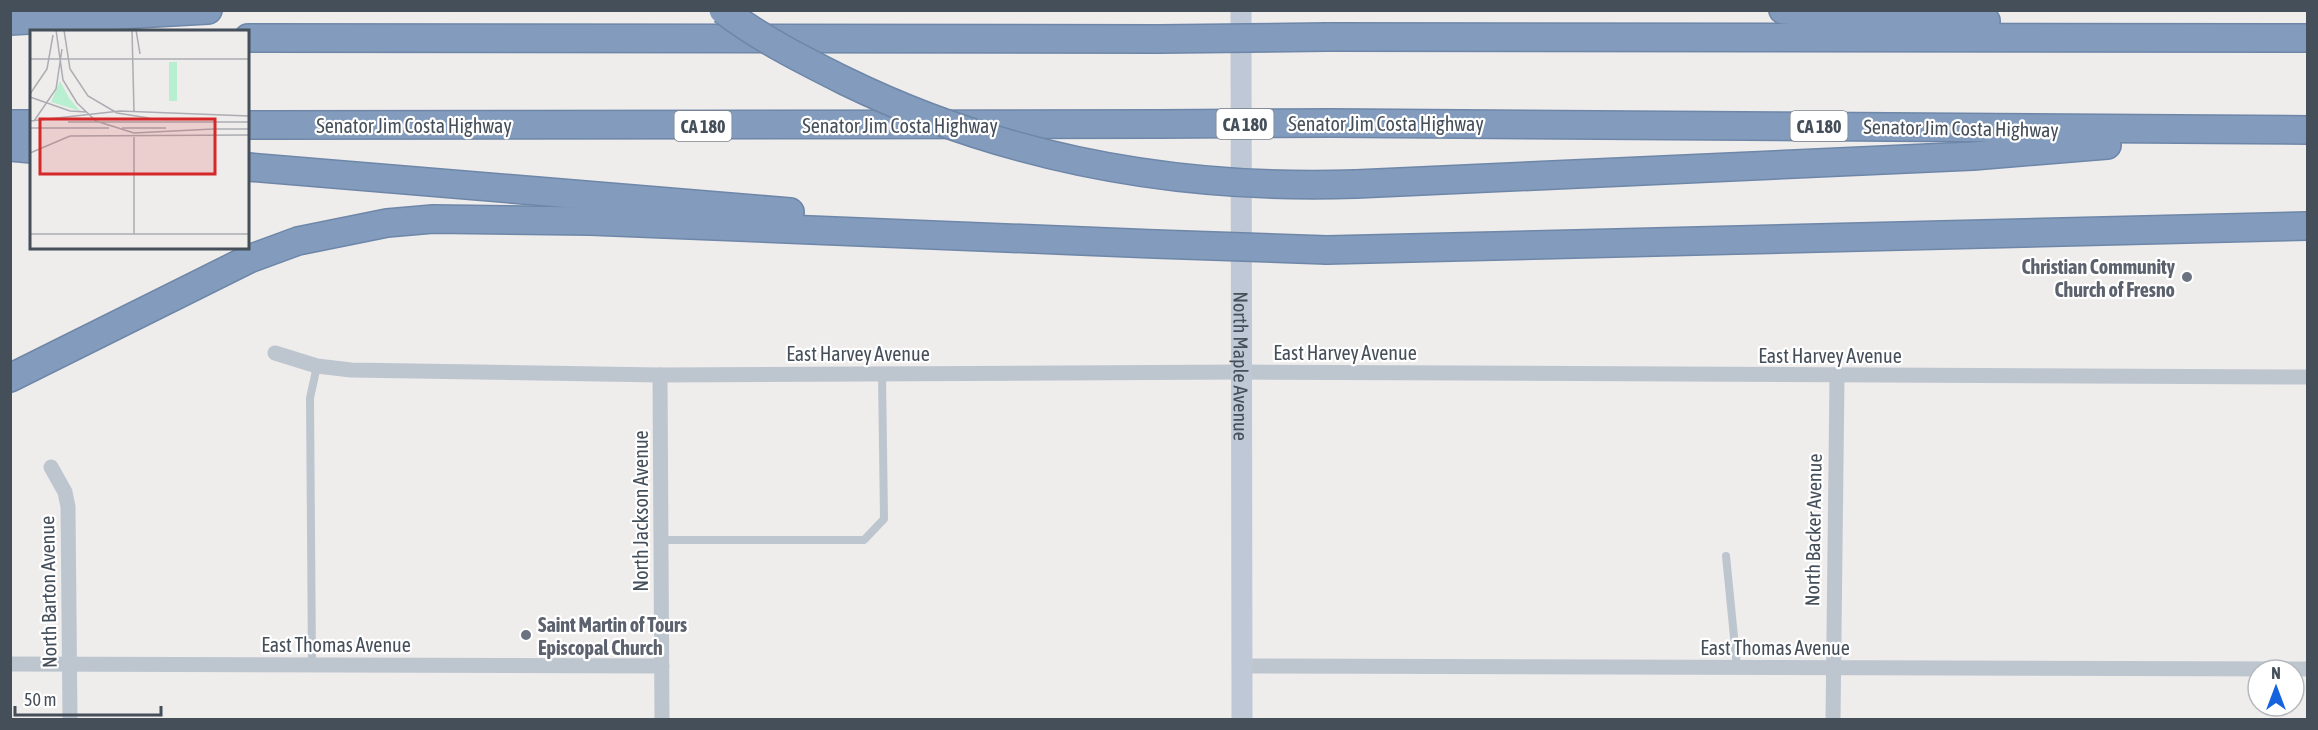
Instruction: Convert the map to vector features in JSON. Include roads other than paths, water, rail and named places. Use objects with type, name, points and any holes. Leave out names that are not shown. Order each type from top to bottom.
[{"type":"highway","points":[[10,21],[208,10]]},
{"type":"highway","points":[[723,10],[803,60],[871,94],[934,121],[1075,162],[1176,179],[1292,186],[1356,184],[1973,156],[2303,129]]},
{"type":"highway","points":[[1783,10],[2303,38]]},
{"type":"highway","points":[[10,37],[30,37]]},
{"type":"highway","points":[[249,38],[2303,38]]},
{"type":"highway","name":"Senator Jim Costa Highway","points":[[249,124],[1330,123],[2303,129]]},
{"type":"highway","points":[[10,124],[30,124]]},
{"type":"highway","points":[[10,147],[30,149]]},
{"type":"highway","points":[[249,167],[1155,244]]},
{"type":"highway","points":[[10,378],[249,259],[298,241],[387,223],[433,219],[590,221],[1327,250],[2306,226]]},
{"type":"street","name":"North Maple Avenue","points":[[1241,10],[1242,720]]},
{"type":"street","name":"East Harvey Avenue","points":[[275,353],[317,366],[351,370],[660,375],[1242,372],[1837,377],[2307,377]]},
{"type":"street","name":"North Jackson Avenue","points":[[660,375],[662,720]]},
{"type":"street","name":"North Backer Avenue","points":[[1833,720],[1837,377]]},
{"type":"street","name":"North Barton Avenue","points":[[51,467],[65,492],[68,507],[70,720]]},
{"type":"street","name":"East Thomas Avenue","points":[[10,664],[662,666]]},
{"type":"street","name":"East Thomas Avenue","points":[[1242,666],[2307,669]]},
{"type":"lane","points":[[312,665],[310,398],[317,366]]},
{"type":"lane","points":[[661,540],[864,540],[884,519],[882,374]]},
{"type":"lane","points":[[1726,556],[1737,667]]},
{"type":"place","name":"Christian Community Church of Fresno","points":[[2187,277]]},
{"type":"place","name":"Saint Martin of Tours Episcopal Church","points":[[526,635]]}]
